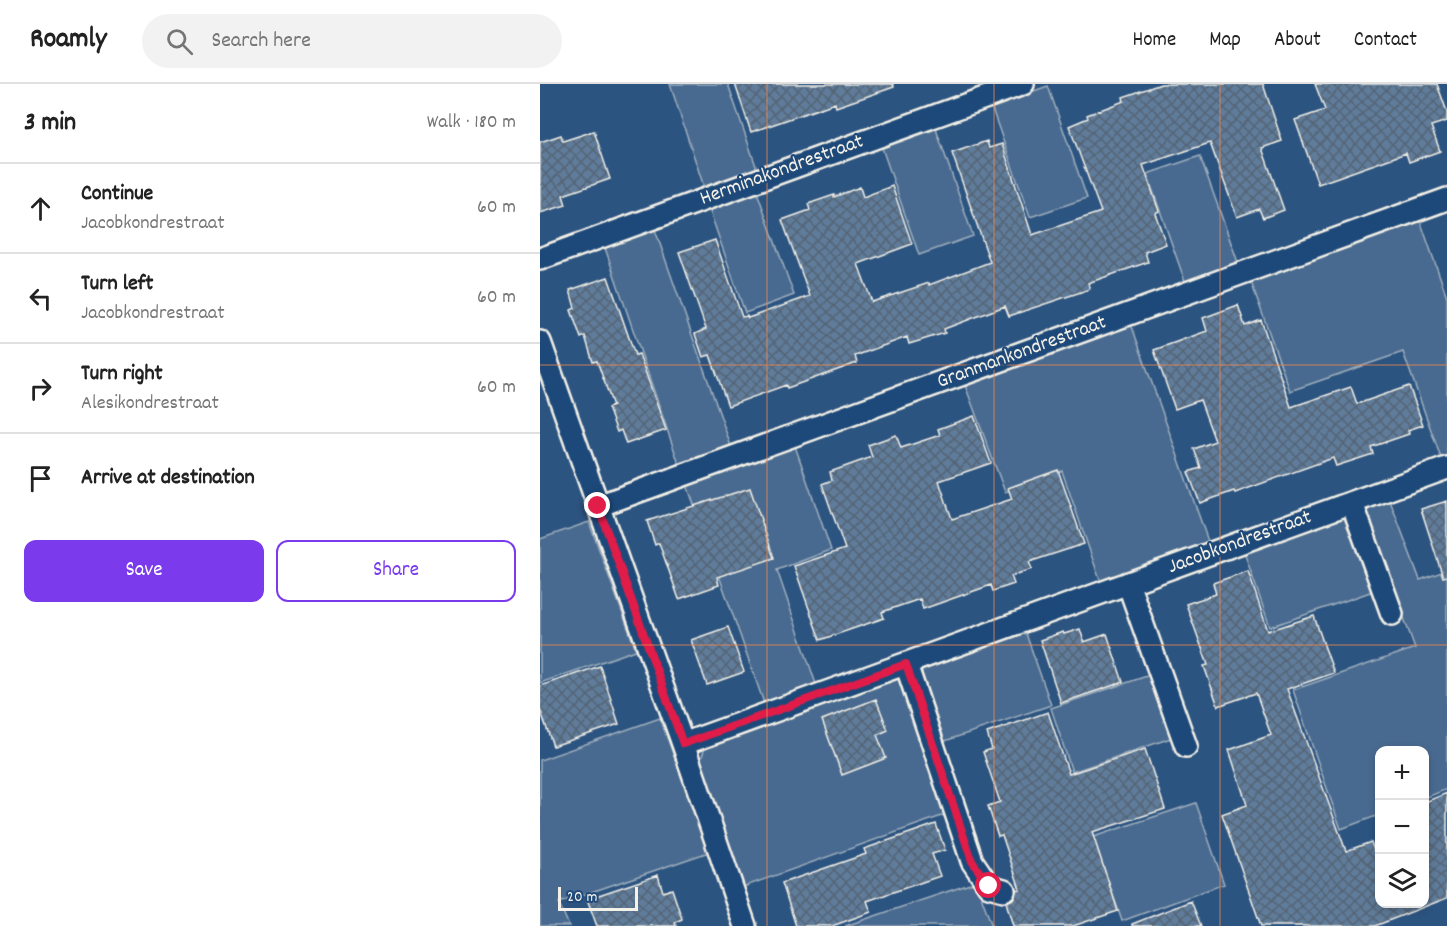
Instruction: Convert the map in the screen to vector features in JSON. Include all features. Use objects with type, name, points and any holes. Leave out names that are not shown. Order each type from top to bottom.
[{"type":"street","name":"Herminakondrestraat","points":[[540,259],[1023,84]]},
{"type":"street","name":"Granmankondrestraat","points":[[598,506],[1447,199]]},
{"type":"street","points":[[540,342],[745,926]]},
{"type":"street","name":"Jacobkondrestraat","points":[[683,744],[1447,468]]},
{"type":"street","points":[[1352,503],[1392,614]]},
{"type":"street","points":[[1128,583],[1185,747]]},
{"type":"street","points":[[906,664],[972,861],[989,886],[1004,890]]},
{"type":"shaded area","points":[[670,84],[728,84],[758,172],[705,190]]},
{"type":"shaded area","points":[[1048,86],[1087,198],[1030,217],[991,106]]},
{"type":"shaded area","points":[[936,129],[973,236],[919,255],[882,148]]},
{"type":"shaded area","points":[[1200,156],[1240,268],[1187,287],[1147,174]]},
{"type":"shaded area","points":[[756,189],[794,295],[745,313],[708,206]]},
{"type":"shaded area","points":[[1420,220],[1447,297],[1447,456],[1441,458],[1403,352],[1290,391],[1250,279]]},
{"type":"shaded area","points":[[653,224],[732,449],[680,467],[603,242]]},
{"type":"shaded area","points":[[1130,321],[1209,544],[1101,583],[1062,471],[1005,492],[963,380]]},
{"type":"shaded area","points":[[794,443],[831,550],[777,570],[817,687],[765,706],[686,482]]},
{"type":"shaded area","points":[[1389,498],[1420,580],[1447,570],[1447,789],[1429,796],[1429,746],[1375,746],[1375,816],[1341,829],[1293,690],[1415,648],[1363,507]]},
{"type":"shaded area","points":[[1350,516],[1376,590],[1270,627],[1244,552]]},
{"type":"shaded area","points":[[589,522],[636,650],[540,683],[540,539]]},
{"type":"shaded area","points":[[1024,628],[1051,705],[942,742],[920,677],[920,669]]},
{"type":"shaded area","points":[[1153,674],[1174,737],[1072,772],[1051,708]]},
{"type":"shaded area","points":[[890,679],[900,679],[908,686],[950,813],[743,887],[703,774],[701,759],[706,745]]},
{"type":"shaded area","points":[[660,718],[709,852],[559,903],[569,926],[540,926],[540,760]]},
{"type":"shaded area","points":[[1196,803],[1224,884],[1122,921],[1093,837]]},
{"type":"shaded area","points":[[976,882],[992,926],[845,926]]},
{"type":"building","points":[[735,84],[893,84],[894,87],[836,107],[835,103],[751,132]]},
{"type":"building","points":[[1161,84],[1263,84],[1282,141],[1262,148],[1284,210],[1263,218],[1259,209],[1237,217],[1210,143],[1143,165],[1159,211],[1155,213],[1166,244],[1145,252],[1148,262],[1088,283],[1090,289],[1009,316],[1005,306],[944,329],[945,333],[909,344],[907,337],[855,356],[857,363],[728,406],[710,355],[703,357],[695,334],[706,329],[679,252],[715,240],[742,317],[747,316],[748,318],[810,296],[782,220],[810,210],[808,204],[834,195],[834,197],[860,187],[863,197],[892,186],[912,244],[858,264],[872,302],[929,283],[929,285],[990,262],[952,153],[987,141],[989,148],[1002,144],[1032,235],[1101,212],[1069,126],[1088,118],[1087,115],[1124,101],[1123,97]]},
{"type":"building","points":[[1315,84],[1437,84],[1447,112],[1447,121],[1431,126],[1440,151],[1409,162],[1406,153],[1318,184],[1295,120],[1325,110]]},
{"type":"building","points":[[594,131],[610,179],[563,195],[566,205],[540,213],[540,142],[561,135],[563,141]]},
{"type":"building","points":[[608,277],[635,355],[639,354],[666,430],[626,444],[621,430],[617,432],[608,408],[613,406],[597,361],[593,362],[585,336],[581,338],[571,310],[575,308],[570,290]]},
{"type":"building","points":[[1238,305],[1245,326],[1261,320],[1291,407],[1351,387],[1357,404],[1409,386],[1423,425],[1408,430],[1409,434],[1371,447],[1373,454],[1336,466],[1333,458],[1200,503],[1188,472],[1201,468],[1194,449],[1215,441],[1200,400],[1175,409],[1154,350],[1207,331],[1203,318]]},
{"type":"building","points":[[974,416],[991,463],[939,481],[952,519],[1012,499],[1008,488],[1058,470],[1084,544],[1029,562],[1032,569],[1011,576],[1014,584],[993,591],[991,585],[923,609],[920,599],[882,612],[884,618],[820,640],[794,566],[845,549],[822,484],[832,480],[830,472],[872,457],[868,445],[896,435],[901,448],[940,435],[938,429]]},
{"type":"building","points":[[750,488],[774,558],[717,577],[719,585],[679,599],[659,543],[655,545],[647,521]]},
{"type":"building","points":[[1447,501],[1447,576],[1443,577],[1421,509]]},
{"type":"building","points":[[1248,571],[1268,631],[1314,616],[1334,673],[1287,689],[1346,851],[1371,842],[1375,853],[1375,908],[1421,908],[1375,926],[1261,926],[1222,814],[1247,805],[1229,750],[1271,735],[1256,693],[1218,706],[1204,666],[1208,665],[1186,604],[1216,594],[1213,583]]},
{"type":"building","points":[[728,627],[744,672],[707,685],[691,640]]},
{"type":"building","points":[[1080,629],[1084,642],[1107,634],[1123,682],[1061,703],[1040,640]]},
{"type":"building","points":[[600,666],[619,724],[553,746],[540,709],[540,686]]},
{"type":"building","points":[[876,699],[888,730],[877,735],[886,758],[842,775],[822,720]]},
{"type":"building","points":[[1048,712],[1069,774],[1145,749],[1165,809],[1092,832],[1118,911],[1073,926],[1013,926],[1006,902],[1013,899],[1016,890],[1020,889],[1002,835],[998,836],[988,806],[1000,802],[983,752],[992,749],[987,733]]},
{"type":"building","points":[[1447,793],[1447,898],[1429,905],[1429,800]]},
{"type":"building","points":[[936,824],[945,850],[932,854],[940,876],[867,901],[871,912],[832,926],[796,926],[782,883],[866,854],[864,849]]},
{"type":"building","points":[[658,875],[663,892],[672,889],[682,919],[675,922],[676,926],[597,926],[587,899]]},
{"type":"building","points":[[1191,901],[1201,926],[1132,926],[1132,924]]},
{"type":"route","points":[[598,506],[683,744],[906,664],[972,861],[989,886]]}]
